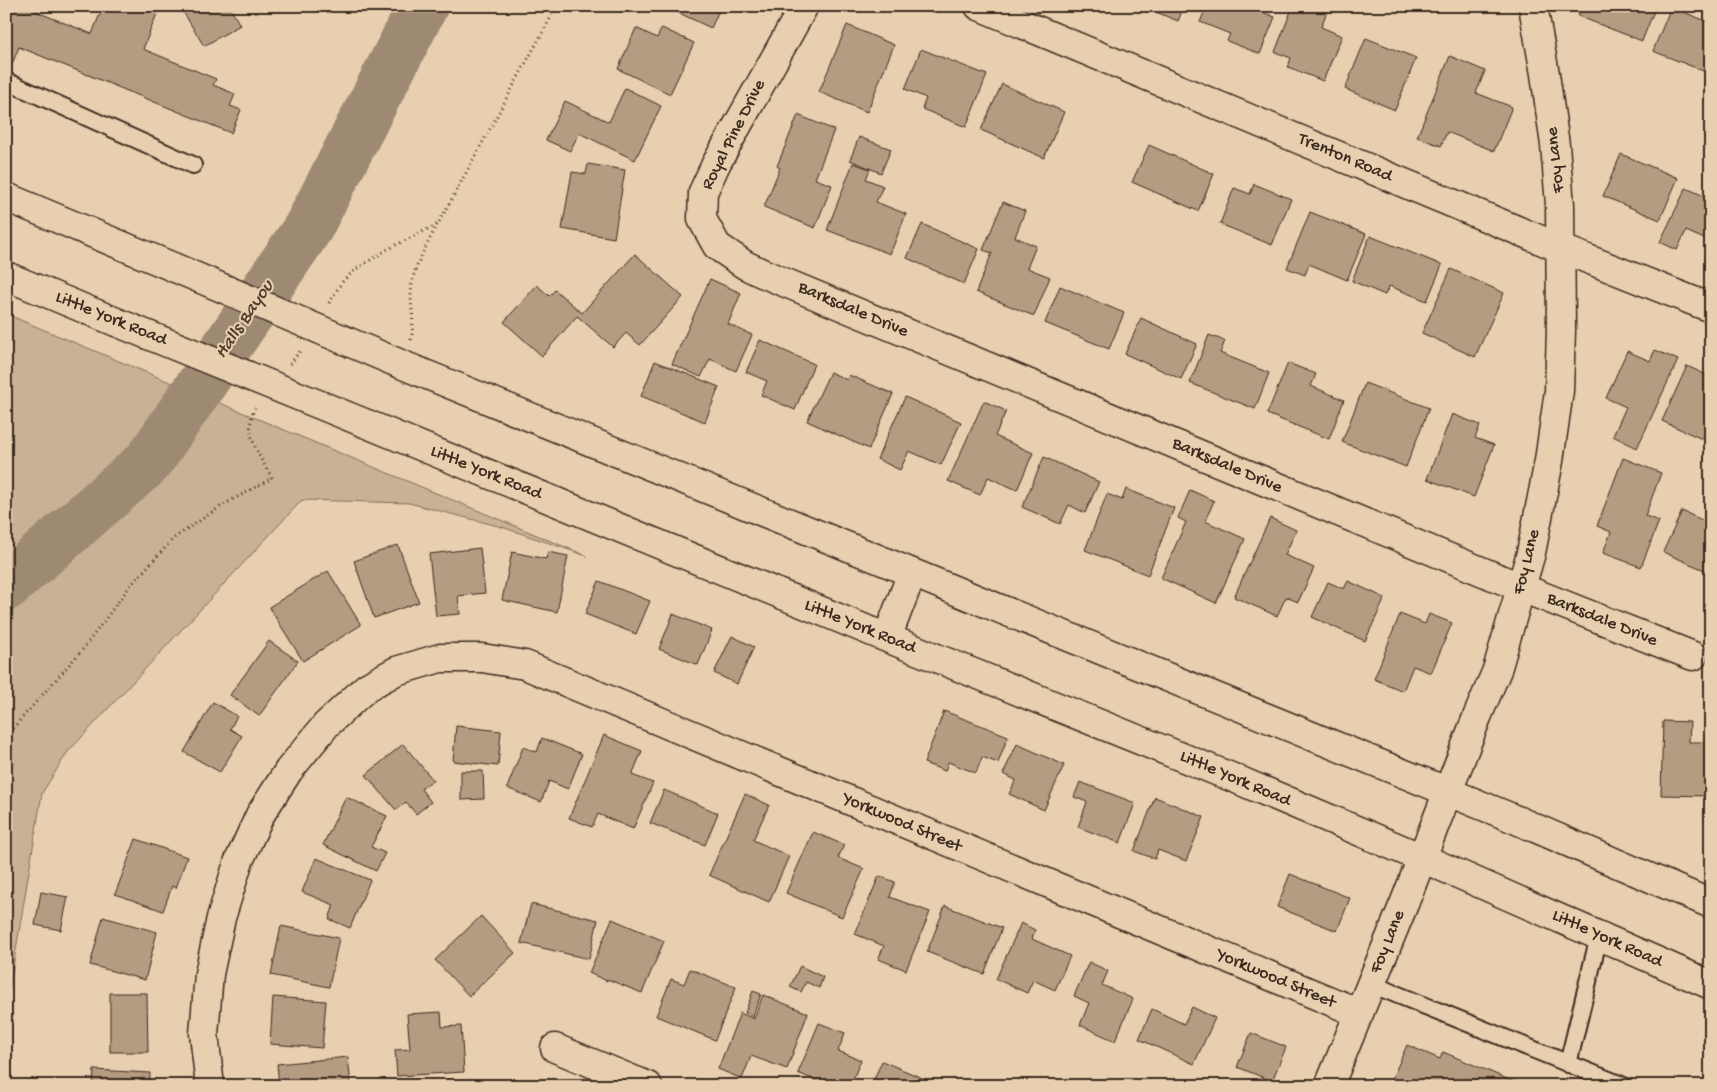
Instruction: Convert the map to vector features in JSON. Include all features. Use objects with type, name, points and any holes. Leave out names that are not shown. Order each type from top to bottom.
[{"type":"street","name":"Royal Pine Drive","points":[[762,273],[745,266],[717,246],[702,219],[703,192],[716,164],[804,6]]},
{"type":"street","name":"Trenton Road","points":[[980,6],[1560,248],[1711,308]]},
{"type":"street","name":"Foy Lane","points":[[1329,1086],[1497,670],[1531,553],[1549,461],[1559,391],[1561,330],[1560,206],[1555,145],[1545,74],[1532,6]]},
{"type":"street","points":[[6,197],[173,267],[405,353],[912,573],[1505,814],[1711,904]]},
{"type":"street","name":"Barksdale Drive","points":[[762,273],[1522,588],[1693,656]]},
{"type":"street","name":"Little York Road","points":[[6,276],[887,638],[1236,779],[1422,858],[1711,985]]},
{"type":"street","points":[[887,638],[912,573]]},
{"type":"street","name":"Yorkwood Street","points":[[210,1086],[204,1034],[210,974],[221,918],[238,863],[260,815],[289,770],[326,725],[368,687],[396,672],[440,658],[482,658],[525,665],[1358,1014]]},
{"type":"street","points":[[555,1048],[648,1086]]},
{"type":"lane","points":[[6,81],[194,165]]},
{"type":"lane","points":[[1568,1064],[1599,936]]},
{"type":"lane","points":[[1371,984],[1624,1086]]},
{"type":"path","points":[[405,353],[414,327],[411,293],[414,273],[438,224]]},
{"type":"shaded area","points":[[6,314],[587,556],[502,527],[409,503],[302,500],[67,753],[42,793],[6,1010]]},
{"type":"building","points":[[6,6],[37,6],[39,7],[37,12],[92,34],[103,6],[160,6],[143,49],[216,79],[213,85],[235,94],[230,106],[241,110],[231,133],[19,47],[6,79]]},
{"type":"building","points":[[188,6],[229,6],[240,25],[204,46],[182,10]]},
{"type":"building","points":[[664,6],[721,6],[711,28]]},
{"type":"building","points":[[1141,6],[1184,6],[1178,21]]},
{"type":"building","points":[[1207,6],[1258,6],[1257,10],[1275,17],[1260,54],[1227,41],[1230,34],[1200,22]]},
{"type":"building","points":[[1293,6],[1329,6],[1321,27],[1342,36],[1323,81],[1288,67],[1291,58],[1275,52]]},
{"type":"building","points":[[1582,6],[1656,6],[1642,41],[1578,16]]},
{"type":"building","points":[[1671,7],[1711,23],[1711,74],[1653,51]]},
{"type":"building","points":[[847,25],[894,45],[867,112],[819,92]]},
{"type":"building","points":[[636,28],[657,38],[662,28],[694,43],[670,94],[618,69]]},
{"type":"building","points":[[1366,38],[1416,58],[1395,110],[1345,89]]},
{"type":"building","points":[[921,49],[987,75],[966,127],[922,109],[926,98],[905,89]]},
{"type":"building","points":[[1450,56],[1485,71],[1476,93],[1512,107],[1494,151],[1447,132],[1441,146],[1417,137]]},
{"type":"building","points":[[1002,84],[1064,112],[1044,158],[981,130]]},
{"type":"building","points":[[625,88],[661,106],[635,160],[579,133],[570,151],[546,140],[565,101],[609,122]]},
{"type":"building","points":[[798,115],[834,130],[815,179],[832,185],[815,228],[764,207],[780,168],[777,166]]},
{"type":"building","points":[[859,137],[891,149],[881,173],[850,160]]},
{"type":"building","points":[[1149,145],[1214,174],[1198,211],[1132,182]]},
{"type":"building","points":[[1621,154],[1678,178],[1660,220],[1603,196]]},
{"type":"building","points":[[853,163],[870,169],[866,179],[883,186],[876,202],[906,214],[890,254],[827,230]]},
{"type":"building","points":[[588,164],[625,170],[614,238],[562,229],[572,172],[586,174]]},
{"type":"building","points":[[1254,184],[1291,199],[1272,245],[1220,224],[1234,188],[1250,194]]},
{"type":"building","points":[[1686,188],[1711,199],[1711,242],[1686,231],[1677,250],[1660,242]]},
{"type":"building","points":[[1003,202],[1025,211],[1015,237],[1036,246],[1027,268],[1050,277],[1034,316],[976,292],[992,253],[983,250]]},
{"type":"building","points":[[1310,212],[1366,234],[1347,280],[1309,264],[1305,275],[1287,268]]},
{"type":"building","points":[[922,224],[979,249],[964,284],[907,258]]},
{"type":"building","points":[[1370,236],[1442,265],[1427,301],[1389,286],[1385,295],[1352,281]]},
{"type":"building","points":[[635,254],[683,297],[640,345],[626,333],[613,347],[577,316],[542,356],[504,322],[537,285],[549,296],[555,290],[582,313]]},
{"type":"building","points":[[1451,269],[1504,293],[1475,357],[1422,333]]},
{"type":"building","points":[[710,279],[741,293],[728,324],[752,335],[736,371],[710,359],[701,377],[672,364]]},
{"type":"building","points":[[1060,286],[1124,313],[1109,349],[1045,323]]},
{"type":"building","points":[[1141,318],[1197,344],[1181,379],[1125,354]]},
{"type":"building","points":[[1209,335],[1225,341],[1220,353],[1269,373],[1255,409],[1190,383]]},
{"type":"building","points":[[760,340],[814,364],[795,410],[761,395],[767,381],[746,372]]},
{"type":"building","points":[[1655,350],[1678,360],[1637,448],[1613,436],[1626,407],[1606,398],[1627,351],[1650,361]]},
{"type":"building","points":[[655,361],[719,387],[705,422],[641,396]]},
{"type":"building","points":[[1288,363],[1316,374],[1311,386],[1344,400],[1329,439],[1267,414]]},
{"type":"building","points":[[1687,366],[1711,377],[1711,419],[1702,439],[1662,421]]},
{"type":"building","points":[[830,372],[847,380],[849,375],[893,394],[869,449],[807,421]]},
{"type":"building","points":[[1365,383],[1429,408],[1406,467],[1342,442]]},
{"type":"building","points":[[905,397],[961,422],[941,465],[909,451],[900,470],[877,459]]},
{"type":"building","points":[[984,401],[1006,411],[995,436],[1033,453],[1017,490],[988,477],[980,495],[948,481]]},
{"type":"building","points":[[1452,414],[1480,425],[1475,438],[1494,445],[1474,497],[1427,479]]},
{"type":"building","points":[[1044,457],[1099,482],[1085,513],[1069,505],[1060,524],[1022,507]]},
{"type":"building","points":[[1623,458],[1661,473],[1645,516],[1659,521],[1641,567],[1603,553],[1611,532],[1597,526]]},
{"type":"building","points":[[1126,489],[1174,508],[1148,575],[1085,550],[1107,494],[1122,500]]},
{"type":"building","points":[[1190,490],[1214,501],[1205,521],[1245,539],[1216,603],[1161,578],[1186,522],[1178,518]]},
{"type":"building","points":[[1682,511],[1711,524],[1711,573],[1663,552]]},
{"type":"building","points":[[1270,518],[1296,530],[1285,555],[1314,568],[1298,602],[1286,597],[1277,616],[1234,597]]},
{"type":"building","points":[[398,545],[419,602],[374,618],[354,561]]},
{"type":"building","points":[[480,548],[485,593],[458,596],[460,614],[436,616],[429,554]]},
{"type":"building","points":[[512,552],[546,559],[548,552],[568,556],[557,612],[502,600]]},
{"type":"building","points":[[328,571],[361,625],[303,661],[269,607]]},
{"type":"building","points":[[599,581],[650,601],[636,634],[585,614]]},
{"type":"building","points":[[1348,581],[1385,598],[1365,641],[1312,617],[1328,582],[1344,589]]},
{"type":"building","points":[[673,614],[712,630],[698,665],[659,649]]},
{"type":"building","points":[[1400,614],[1425,624],[1429,614],[1452,623],[1431,673],[1413,666],[1403,691],[1374,679]]},
{"type":"building","points":[[732,636],[754,647],[737,684],[714,673]]},
{"type":"building","points":[[269,641],[298,661],[259,716],[230,695]]},
{"type":"building","points":[[213,702],[237,716],[230,729],[242,736],[220,772],[184,752]]},
{"type":"building","points":[[944,711],[1008,736],[998,763],[982,757],[976,773],[948,762],[945,771],[924,763]]},
{"type":"building","points":[[1663,721],[1690,722],[1689,742],[1711,742],[1711,796],[1661,795]]},
{"type":"building","points":[[456,726],[501,731],[498,766],[453,761]]},
{"type":"building","points":[[604,735],[642,751],[632,775],[653,783],[633,829],[598,814],[592,827],[569,818]]},
{"type":"building","points":[[542,738],[582,754],[568,789],[549,781],[541,802],[507,788],[523,747],[537,752]]},
{"type":"building","points":[[403,744],[433,780],[421,789],[431,802],[416,814],[406,802],[396,810],[366,775]]},
{"type":"building","points":[[1017,744],[1064,765],[1044,810],[1009,794],[1016,780],[1003,774]]},
{"type":"building","points":[[461,771],[483,771],[484,799],[461,800]]},
{"type":"building","points":[[1080,782],[1135,803],[1120,843],[1078,827],[1087,802],[1074,797]]},
{"type":"building","points":[[664,790],[718,813],[705,845],[650,823]]},
{"type":"building","points":[[745,794],[769,805],[753,840],[789,856],[769,902],[709,875]]},
{"type":"building","points":[[346,797],[387,816],[371,847],[385,853],[376,871],[323,845]]},
{"type":"building","points":[[1155,797],[1204,817],[1186,861],[1158,850],[1155,859],[1134,851]]},
{"type":"building","points":[[813,832],[844,845],[838,858],[864,869],[842,917],[786,893]]},
{"type":"building","points":[[136,839],[187,857],[176,888],[172,886],[163,911],[115,894]]},
{"type":"building","points":[[316,858],[370,880],[350,928],[329,919],[334,905],[302,892]]},
{"type":"building","points":[[1290,874],[1350,898],[1337,931],[1277,907]]},
{"type":"building","points":[[879,876],[895,882],[890,897],[930,912],[906,970],[878,959],[884,946],[855,934]]},
{"type":"building","points":[[41,892],[68,897],[61,930],[35,925]]},
{"type":"building","points":[[531,904],[598,920],[589,959],[521,943]]},
{"type":"building","points":[[945,906],[1002,928],[984,974],[927,952]]},
{"type":"building","points":[[481,916],[515,953],[469,996],[435,960]]},
{"type":"building","points":[[103,917],[157,932],[145,980],[90,965]]},
{"type":"building","points":[[612,919],[664,941],[642,993],[589,973]]},
{"type":"building","points":[[1021,923],[1035,930],[1032,939],[1070,956],[1055,990],[1033,980],[1027,993],[996,979]]},
{"type":"building","points":[[281,926],[339,938],[329,987],[271,975]]},
{"type":"building","points":[[1089,962],[1108,971],[1102,985],[1133,999],[1115,1041],[1080,1025],[1089,1003],[1074,996]]},
{"type":"building","points":[[800,966],[823,977],[819,988],[806,982],[801,992],[790,987]]},
{"type":"building","points":[[690,969],[736,987],[715,1040],[656,1016],[671,979],[684,984]]},
{"type":"building","points":[[753,991],[761,994],[753,1016],[745,1013]]},
{"type":"building","points":[[110,993],[147,993],[148,1052],[110,1052]]},
{"type":"building","points":[[763,995],[808,1013],[787,1069],[751,1056],[742,1079],[718,1069],[740,1013],[754,1019]]},
{"type":"building","points":[[273,997],[326,1001],[322,1048],[270,1044]]},
{"type":"building","points":[[1192,1007],[1215,1018],[1194,1064],[1139,1039],[1152,1009],[1184,1024]]},
{"type":"building","points":[[441,1012],[442,1027],[461,1026],[464,1072],[397,1076],[395,1050],[410,1049],[407,1014]]},
{"type":"building","points":[[819,1023],[845,1033],[838,1051],[861,1060],[850,1086],[829,1086],[798,1073]]},
{"type":"building","points":[[1251,1033],[1286,1047],[1272,1081],[1237,1067]]},
{"type":"building","points":[[1407,1045],[1440,1059],[1443,1052],[1524,1086],[1389,1086]]},
{"type":"building","points":[[348,1057],[351,1085],[279,1086],[277,1064]]},
{"type":"building","points":[[882,1061],[934,1083],[933,1086],[871,1086]]},
{"type":"building","points":[[94,1070],[150,1073],[149,1086],[93,1086]]},
{"type":"waterway","name":"Halls Bayou","points":[[6,586],[148,462],[308,228],[423,6]]}]
